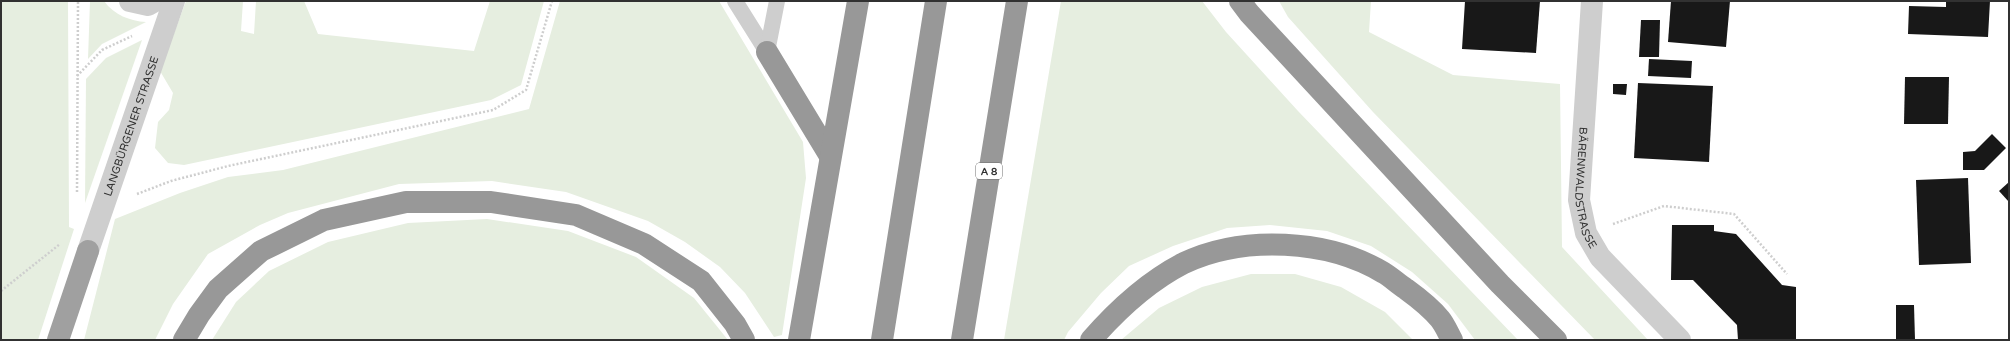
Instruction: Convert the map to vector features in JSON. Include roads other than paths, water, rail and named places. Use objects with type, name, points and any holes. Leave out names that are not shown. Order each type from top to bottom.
[{"type":"highway","points":[[799,340],[858,1]]},
{"type":"highway","points":[[882,340],[936,1]]},
{"type":"highway","name":"A 8","points":[[962,340],[1017,1]]},
{"type":"highway","points":[[1240,1],[1248,13],[1500,284],[1556,340]]},
{"type":"highway","points":[[767,52],[830,156]]},
{"type":"highway","points":[[184,340],[198,315],[218,289],[262,251],[324,220],[406,202],[491,202],[576,215],[644,244],[701,281],[735,324],[744,340]]},
{"type":"highway","points":[[1091,340],[1114,313],[1143,288],[1185,263],[1227,249],[1262,244],[1301,245],[1339,253],[1383,272],[1414,295],[1440,319],[1452,340]]},
{"type":"highway","points":[[58,340],[88,251]]},
{"type":"street","points":[[130,1],[148,5],[155,1]]},
{"type":"street","name":"LANGBÜRGENER STRASSE","points":[[88,251],[174,1]]},
{"type":"street","name":"BÄRENWALDSTRASSE","points":[[1592,1],[1579,200],[1586,233],[1600,257],[1680,340]]},
{"type":"lane","points":[[735,1],[767,52]]},
{"type":"lane","points":[[767,52],[777,1]]}]
